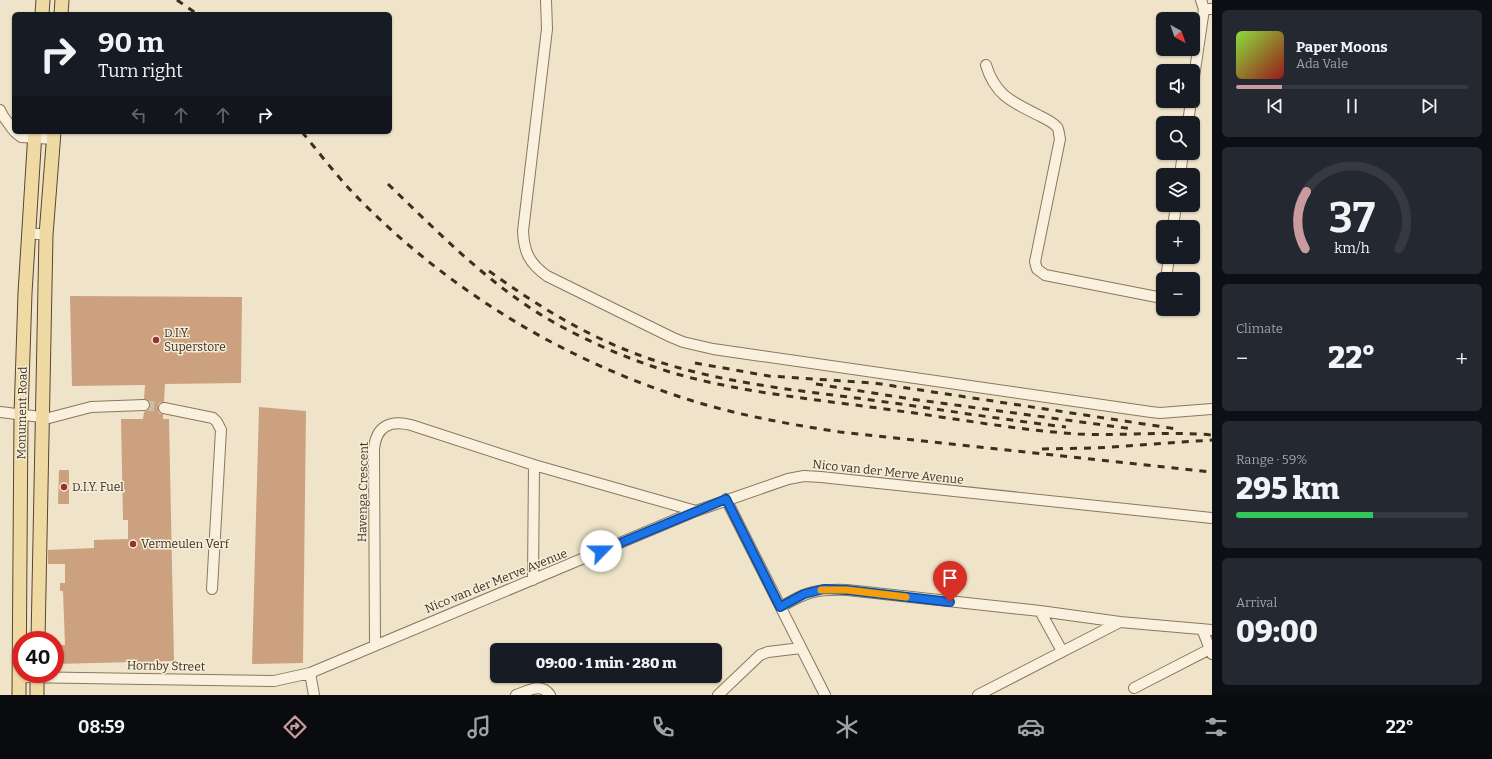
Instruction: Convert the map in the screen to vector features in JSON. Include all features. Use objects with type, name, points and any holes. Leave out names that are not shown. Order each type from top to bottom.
[{"type":"main road","points":[[42,12],[43,0]]},
{"type":"main road","points":[[61,12],[62,0]]},
{"type":"main road","name":"Monument Road","points":[[19,631],[21,415],[25,293],[35,135]]},
{"type":"main road","name":"Monument Road","points":[[38,631],[46,235],[54,136]]},
{"type":"main road","name":"Monument Road","points":[[19,683],[19,695]]},
{"type":"main road","points":[[37,683],[37,695]]},
{"type":"street","points":[[546,0],[547,30],[523,231],[526,251],[529,257],[538,269],[547,276],[665,335],[683,342],[705,347],[1151,412],[1160,413],[1212,409]]},
{"type":"street","points":[[1196,64],[1206,6]]},
{"type":"street","points":[[986,65],[989,77],[997,90],[1006,98],[1046,119],[1057,127],[1060,139],[1035,262],[1037,269],[1045,275],[1156,297]]},
{"type":"street","points":[[0,110],[2,116],[12,129]]},
{"type":"street","points":[[17,134],[21,137],[35,135],[54,136]]},
{"type":"street","points":[[29,232],[46,235]]},
{"type":"street","points":[[0,412],[43,418],[54,417],[91,407],[144,405]]},
{"type":"street","points":[[164,408],[213,418],[221,430],[212,589]]},
{"type":"street","name":"Havenga Crescent","points":[[375,645],[374,456],[375,443],[380,431],[385,426],[400,423],[411,425],[534,465],[696,511]]},
{"type":"street","points":[[533,580],[534,465]]},
{"type":"street","name":"Nico van der Merve Avenue","points":[[310,673],[696,511],[788,478],[804,476],[821,477],[1212,518]]},
{"type":"street","points":[[726,499],[825,695]]},
{"type":"street","points":[[780,607],[804,594],[824,589],[847,590],[1040,611],[1120,622],[1207,630],[1211,652],[1134,688]]},
{"type":"street","points":[[1040,611],[1062,651]]},
{"type":"street","points":[[978,695],[1120,622]]},
{"type":"street","points":[[718,695],[760,655],[768,652],[801,648]]},
{"type":"street","points":[[310,673],[314,695]]},
{"type":"street","name":"Hornby Street","points":[[64,677],[274,681],[310,673]]},
{"type":"street","points":[[516,695],[540,688],[547,690],[550,695]]},
{"type":"building","points":[[70,296],[242,297],[241,383],[165,384],[164,402],[159,403],[158,407],[159,413],[163,414],[163,419],[169,419],[174,661],[64,664],[65,645],[63,591],[60,591],[60,583],[65,583],[65,564],[48,564],[48,550],[94,548],[94,540],[128,539],[128,520],[123,520],[121,419],[143,419],[144,412],[148,410],[150,405],[149,401],[144,399],[145,385],[72,386]]},
{"type":"building","points":[[259,407],[306,411],[303,663],[252,664]]},
{"type":"building","name":"D.I.Y. Fuel","points":[[59,470],[69,470],[69,504],[58,504]]},
{"type":"tunnel","points":[[144,405],[164,408]]},
{"type":"railway","points":[[177,0],[194,12]]},
{"type":"railway","points":[[304,134],[352,192],[397,235],[476,297],[519,324],[563,348],[608,370],[655,388],[703,404],[737,413],[840,432],[1212,472]]},
{"type":"railway","points":[[388,184],[429,224],[493,281],[539,314],[608,349],[669,372],[735,388],[1031,430],[1078,434],[1178,433],[1212,435]]},
{"type":"railway","points":[[489,271],[540,306],[593,335],[631,352],[688,370],[746,383],[1066,427]]},
{"type":"railway","points":[[695,363],[769,376],[874,383],[1177,429]]},
{"type":"railway","points":[[816,384],[911,399],[1133,429]]},
{"type":"railway","points":[[1042,449],[1096,448],[1212,440]]},
{"type":"slow traffic","points":[[821,590],[847,590],[906,597]]},
{"type":"place","name":"D.I.Y. Superstore","points":[[156,340]]},
{"type":"place","name":"D.I.Y. Fuel","points":[[64,487]]},
{"type":"place","name":"Vermeulen Verf","points":[[133,544]]},
{"type":"route","points":[[601,551],[726,499],[780,607],[804,594],[824,589],[847,590],[950,602]]}]
